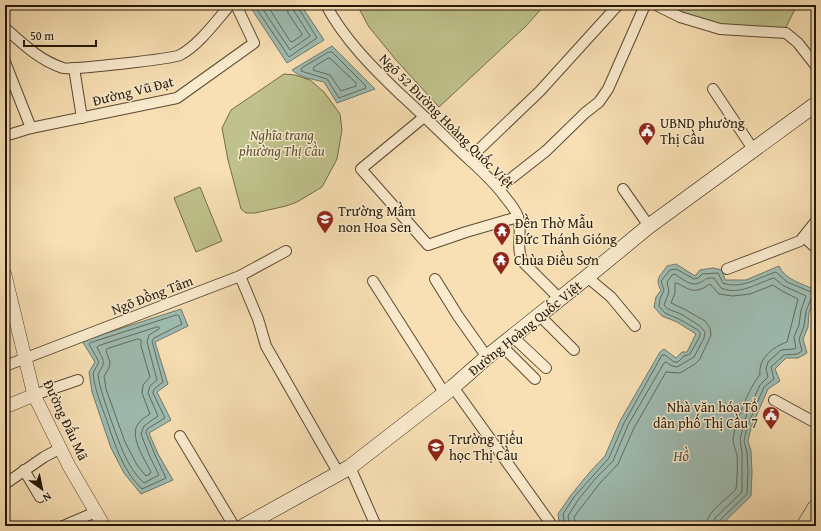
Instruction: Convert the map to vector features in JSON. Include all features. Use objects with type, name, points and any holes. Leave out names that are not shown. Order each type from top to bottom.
[{"type":"main road","name":"Đường Hoàng Quốc Việt","points":[[244,526],[344,470],[449,391],[487,357],[649,226],[816,104]]},
{"type":"main road","points":[[805,526],[816,508]]},
{"type":"street","points":[[5,28],[44,60],[65,68],[155,60],[180,55],[191,48],[230,5]]},
{"type":"street","name":"Đường Vũ Đạt","points":[[5,136],[31,128],[177,98],[254,43],[236,5]]},
{"type":"street","name":"Ngõ 52 Đường Hoàng Quốc Việt","points":[[326,5],[354,46],[424,117],[499,188],[518,217],[520,257],[523,262],[560,299]]},
{"type":"street","points":[[469,160],[540,91],[618,5]]},
{"type":"street","points":[[499,188],[546,151],[585,113],[599,102],[608,89],[645,5]]},
{"type":"street","points":[[656,5],[680,17],[720,29],[786,33],[798,43],[816,66]]},
{"type":"street","points":[[5,62],[31,128]]},
{"type":"street","points":[[74,68],[82,118]]},
{"type":"street","points":[[713,89],[753,149]]},
{"type":"street","points":[[424,117],[361,169],[428,245],[518,217]]},
{"type":"street","points":[[623,189],[649,226]]},
{"type":"street","points":[[727,269],[795,244],[804,237],[816,221]]},
{"type":"street","points":[[804,237],[816,248]]},
{"type":"street","name":"Ngõ Đồng Tâm","points":[[5,366],[240,276],[286,251]]},
{"type":"street","name":"Đường Đấu Mã","points":[[5,275],[10,316],[25,359],[34,395],[69,466],[104,526]]},
{"type":"street","points":[[240,276],[258,320],[266,346],[344,470],[376,526]]},
{"type":"street","points":[[587,277],[611,297],[635,326]]},
{"type":"street","points":[[435,279],[458,316],[487,357]]},
{"type":"street","points":[[373,281],[449,391],[550,524]]},
{"type":"street","points":[[539,315],[574,350]]},
{"type":"street","points":[[507,341],[546,368]]},
{"type":"street","points":[[507,341],[535,379]]},
{"type":"street","points":[[5,407],[78,380]]},
{"type":"street","points":[[774,400],[816,423]]},
{"type":"street","points":[[180,436],[234,526]]},
{"type":"street","points":[[5,484],[44,457],[61,448]]},
{"type":"street","points":[[24,470],[40,497]]},
{"type":"street","points":[[63,526],[96,512]]},
{"type":"green space","points":[[357,5],[545,5],[525,27],[439,107],[396,60],[369,27]]},
{"type":"green space","points":[[662,5],[797,5],[783,33],[727,27],[692,18]]},
{"type":"green space","name":"Nghĩa trang phường Thị Cầu","points":[[284,74],[295,75],[310,80],[324,92],[340,114],[342,130],[337,159],[322,187],[297,202],[255,213],[246,213],[241,209],[228,160],[222,128],[231,110]]},
{"type":"green space","points":[[200,187],[222,241],[196,252],[174,198]]},
{"type":"water","points":[[249,5],[301,5],[324,40],[287,63]]},
{"type":"water","points":[[332,46],[375,89],[337,103],[324,82],[303,77],[292,70]]},
{"type":"water","name":"Hồ","points":[[676,264],[695,276],[700,270],[713,268],[722,270],[725,280],[746,280],[779,266],[785,275],[816,290],[816,298],[809,312],[808,327],[803,339],[807,353],[798,358],[786,358],[775,369],[780,381],[768,389],[751,428],[748,441],[751,451],[751,496],[720,526],[561,526],[558,514],[571,495],[605,456],[620,421],[660,352],[664,349],[676,358],[682,352],[687,352],[696,334],[677,322],[662,316],[654,307],[656,297],[661,290],[658,283],[659,277],[667,266]]},
{"type":"water","points":[[181,309],[188,326],[155,342],[168,384],[157,392],[171,420],[149,433],[158,454],[173,480],[141,494],[124,473],[111,448],[92,392],[89,372],[95,362],[82,341]]},
{"type":"place","name":"UBND phường Thị Cầu","points":[[647,146]]},
{"type":"place","name":"Trường Mầm non Hoa Sen","points":[[325,234]]},
{"type":"place","name":"Đền Thờ Mẫu Đức Thánh Gióng","points":[[502,246]]},
{"type":"place","name":"Chùa Điều Sơn","points":[[501,275]]},
{"type":"place","name":"Nhà văn hóa Tổ dân phố Thị Cầu 7","points":[[771,430]]},
{"type":"place","name":"Trường Tiểu học Thị Cầu","points":[[436,462]]}]
